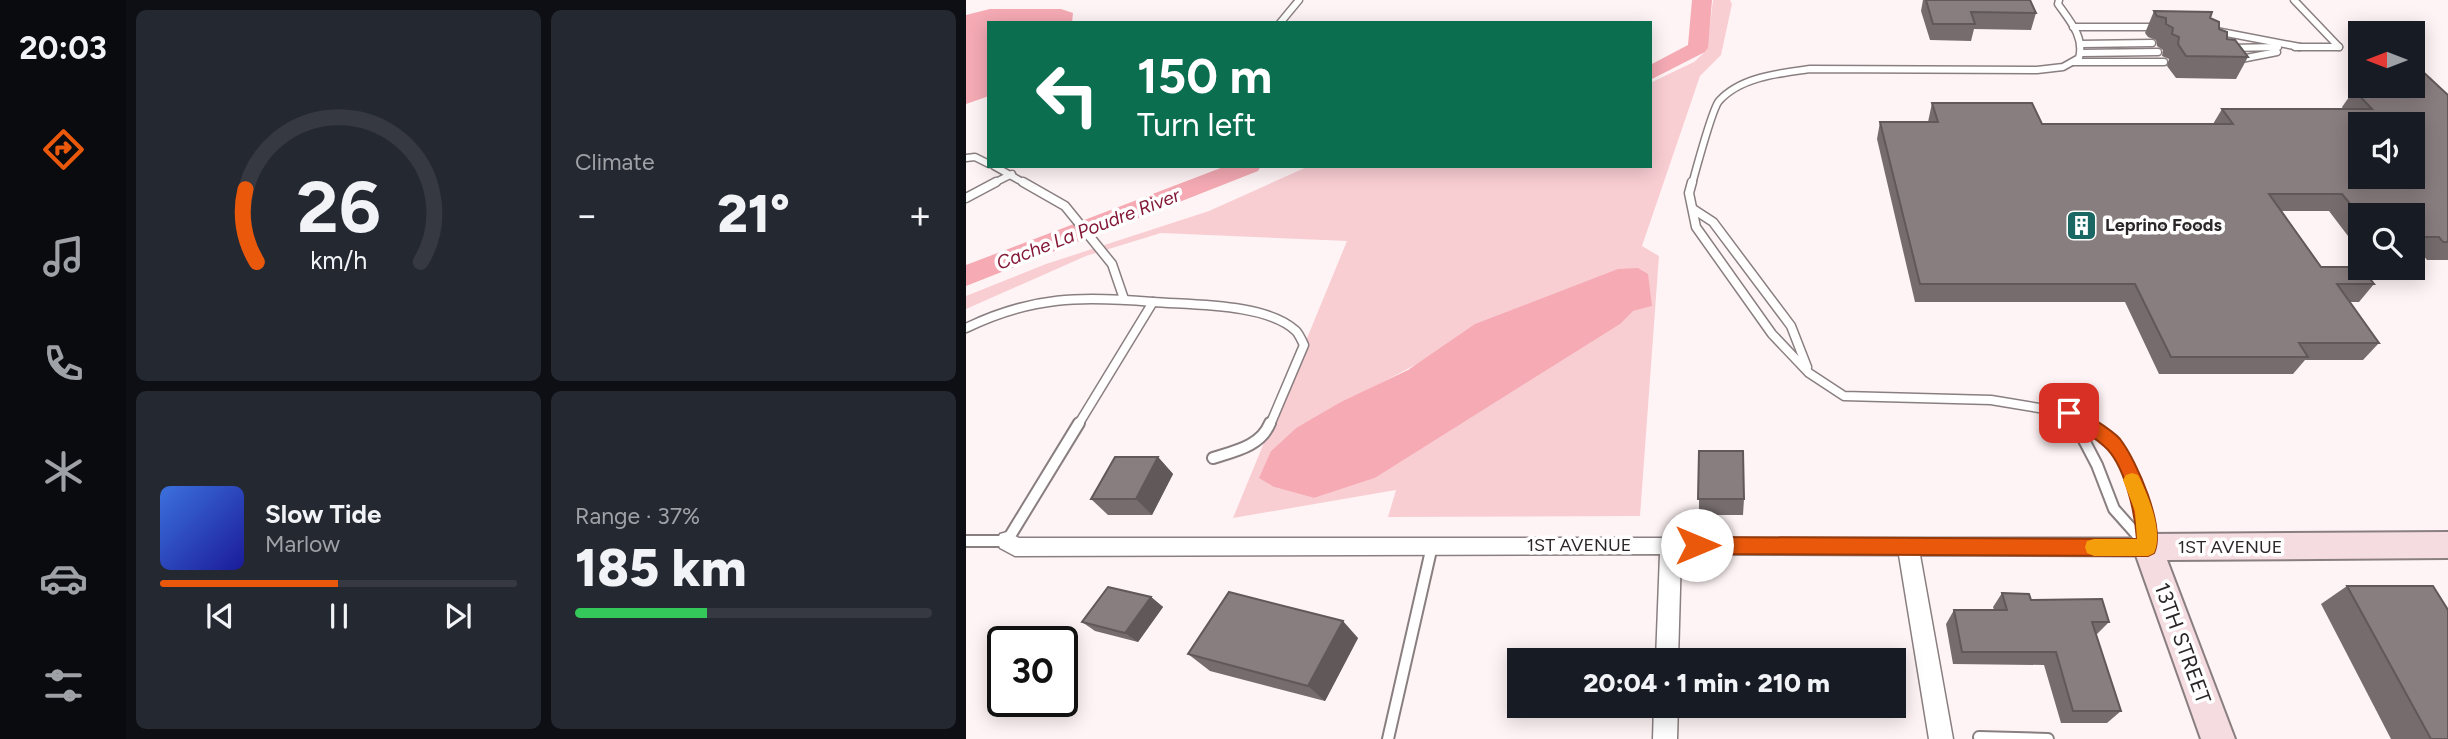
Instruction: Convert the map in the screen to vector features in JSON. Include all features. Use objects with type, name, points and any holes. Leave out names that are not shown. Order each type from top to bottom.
[{"type":"street","name":"1ST AVENUE","points":[[1007,541],[1015,547],[2448,545]]},
{"type":"street","points":[[1667,648],[1671,545]]},
{"type":"street","points":[[1908,547],[1941,739]]},
{"type":"street","name":"13TH STREET","points":[[2148,547],[2218,739]]},
{"type":"street","points":[[1665,739],[1666,718]]},
{"type":"lane","points":[[1282,21],[1299,0]]},
{"type":"lane","points":[[2059,0],[2058,4],[2078,45]]},
{"type":"lane","points":[[2222,43],[2339,47],[2294,0]]},
{"type":"lane","points":[[2148,547],[2144,511],[2126,464],[2113,443],[2069,413],[1991,400],[1844,396],[1809,373],[1772,334],[1696,227],[1689,193],[1718,102],[1744,84],[1774,74],[1810,69],[2037,71],[2063,67],[2078,45],[2169,27]]},
{"type":"lane","points":[[2222,43],[2300,47]]},
{"type":"lane","points":[[2222,43],[2300,47]]},
{"type":"lane","points":[[2078,45],[2155,47]]},
{"type":"lane","points":[[2078,45],[2155,47]]},
{"type":"lane","points":[[2078,45],[2155,47]]},
{"type":"lane","points":[[2078,45],[2155,47]]},
{"type":"lane","points":[[2223,62],[2300,47]]},
{"type":"lane","points":[[966,158],[975,157],[987,163]]},
{"type":"lane","points":[[998,168],[1065,206],[1112,264],[1124,299]]},
{"type":"lane","points":[[966,198],[1012,174]]},
{"type":"lane","points":[[1693,209],[1713,222],[1791,326],[1809,373]]},
{"type":"lane","points":[[966,328],[997,313],[1031,303],[1124,299],[1255,311],[1296,331],[1303,339],[1304,345],[1266,433],[1248,446],[1213,458]]},
{"type":"lane","points":[[966,541],[1007,541],[1153,302]]},
{"type":"lane","points":[[2069,413],[2097,465],[2114,509],[2148,547]]},
{"type":"lane","points":[[1388,739],[1432,546]]},
{"type":"lane","points":[[1979,737],[2048,739]]},
{"type":"shaded area","points":[[1713,0],[1730,0],[1732,4],[1721,55],[1700,76],[1642,246],[1659,256],[1640,516],[1388,517],[1396,490],[1233,518],[1347,241],[1161,233],[1086,256],[966,309],[966,296],[1046,264],[1209,211],[1305,168],[1652,168],[1652,82],[1694,62],[1707,50]],"holes":[[[1651,306],[1632,311],[1619,324],[1375,478],[1314,498],[1274,487],[1271,451],[1296,428],[1432,356]]]},
{"type":"shaded area","points":[[990,9],[1061,9],[1073,13],[1072,21],[987,21],[987,97],[966,104],[966,15]]},
{"type":"shaded area","points":[[1638,268],[1648,274],[1652,306],[1633,311],[1620,324],[1375,478],[1314,498],[1274,487],[1259,478],[1271,451],[1296,428],[1341,402],[1408,370],[1475,324],[1618,269]]},
{"type":"building","points":[[1926,0],[2030,0],[2036,13],[1971,12],[1975,24],[1933,24]]},
{"type":"building","points":[[2154,11],[2212,12],[2210,18],[2219,22],[2219,29],[2227,32],[2227,39],[2235,40],[2248,57],[2186,56],[2178,44],[2179,37],[2172,34],[2173,28],[2166,24],[2166,18],[2157,16]]},
{"type":"building","name":"Leprino Foods","points":[[2426,75],[2448,95],[2448,242],[2443,242],[2439,237],[2425,237],[2425,203],[2349,203],[2342,194],[2269,194],[2321,267],[2348,267],[2348,280],[2371,280],[2374,284],[2337,284],[2379,343],[2299,343],[2308,357],[2171,357],[2135,284],[1920,284],[1880,122],[1938,122],[1932,103],[2032,103],[2042,124],[2233,124],[2222,109],[2372,109],[2362,98],[2426,98]]},
{"type":"building","points":[[1699,451],[1743,451],[1744,499],[1698,499]]},
{"type":"building","points":[[1115,457],[1158,457],[1136,499],[1091,499]]},
{"type":"building","points":[[2347,586],[2433,586],[2448,610],[2448,739],[2431,739]]},
{"type":"building","points":[[1108,587],[1151,597],[1125,633],[1082,622]]},
{"type":"building","points":[[1229,592],[1343,621],[1308,686],[1188,654]]},
{"type":"building","points":[[2002,593],[2029,594],[2031,600],[2102,599],[2109,622],[2092,622],[2121,711],[2073,711],[2056,652],[1962,652],[1954,610],[2007,610]]},
{"type":"waterway","name":"Cache La Poudre River","points":[[1652,73],[1698,48],[1702,0]]},
{"type":"waterway","name":"Cache La Poudre River","points":[[966,276],[1244,168]]},
{"type":"slow traffic","points":[[2094,547],[2148,547],[2144,511],[2132,480]]},
{"type":"place","name":"Leprino Foods","points":[[2082,225]]},
{"type":"route","points":[[1697,545],[2148,547],[2144,511],[2126,464],[2113,443],[2069,413]]}]
